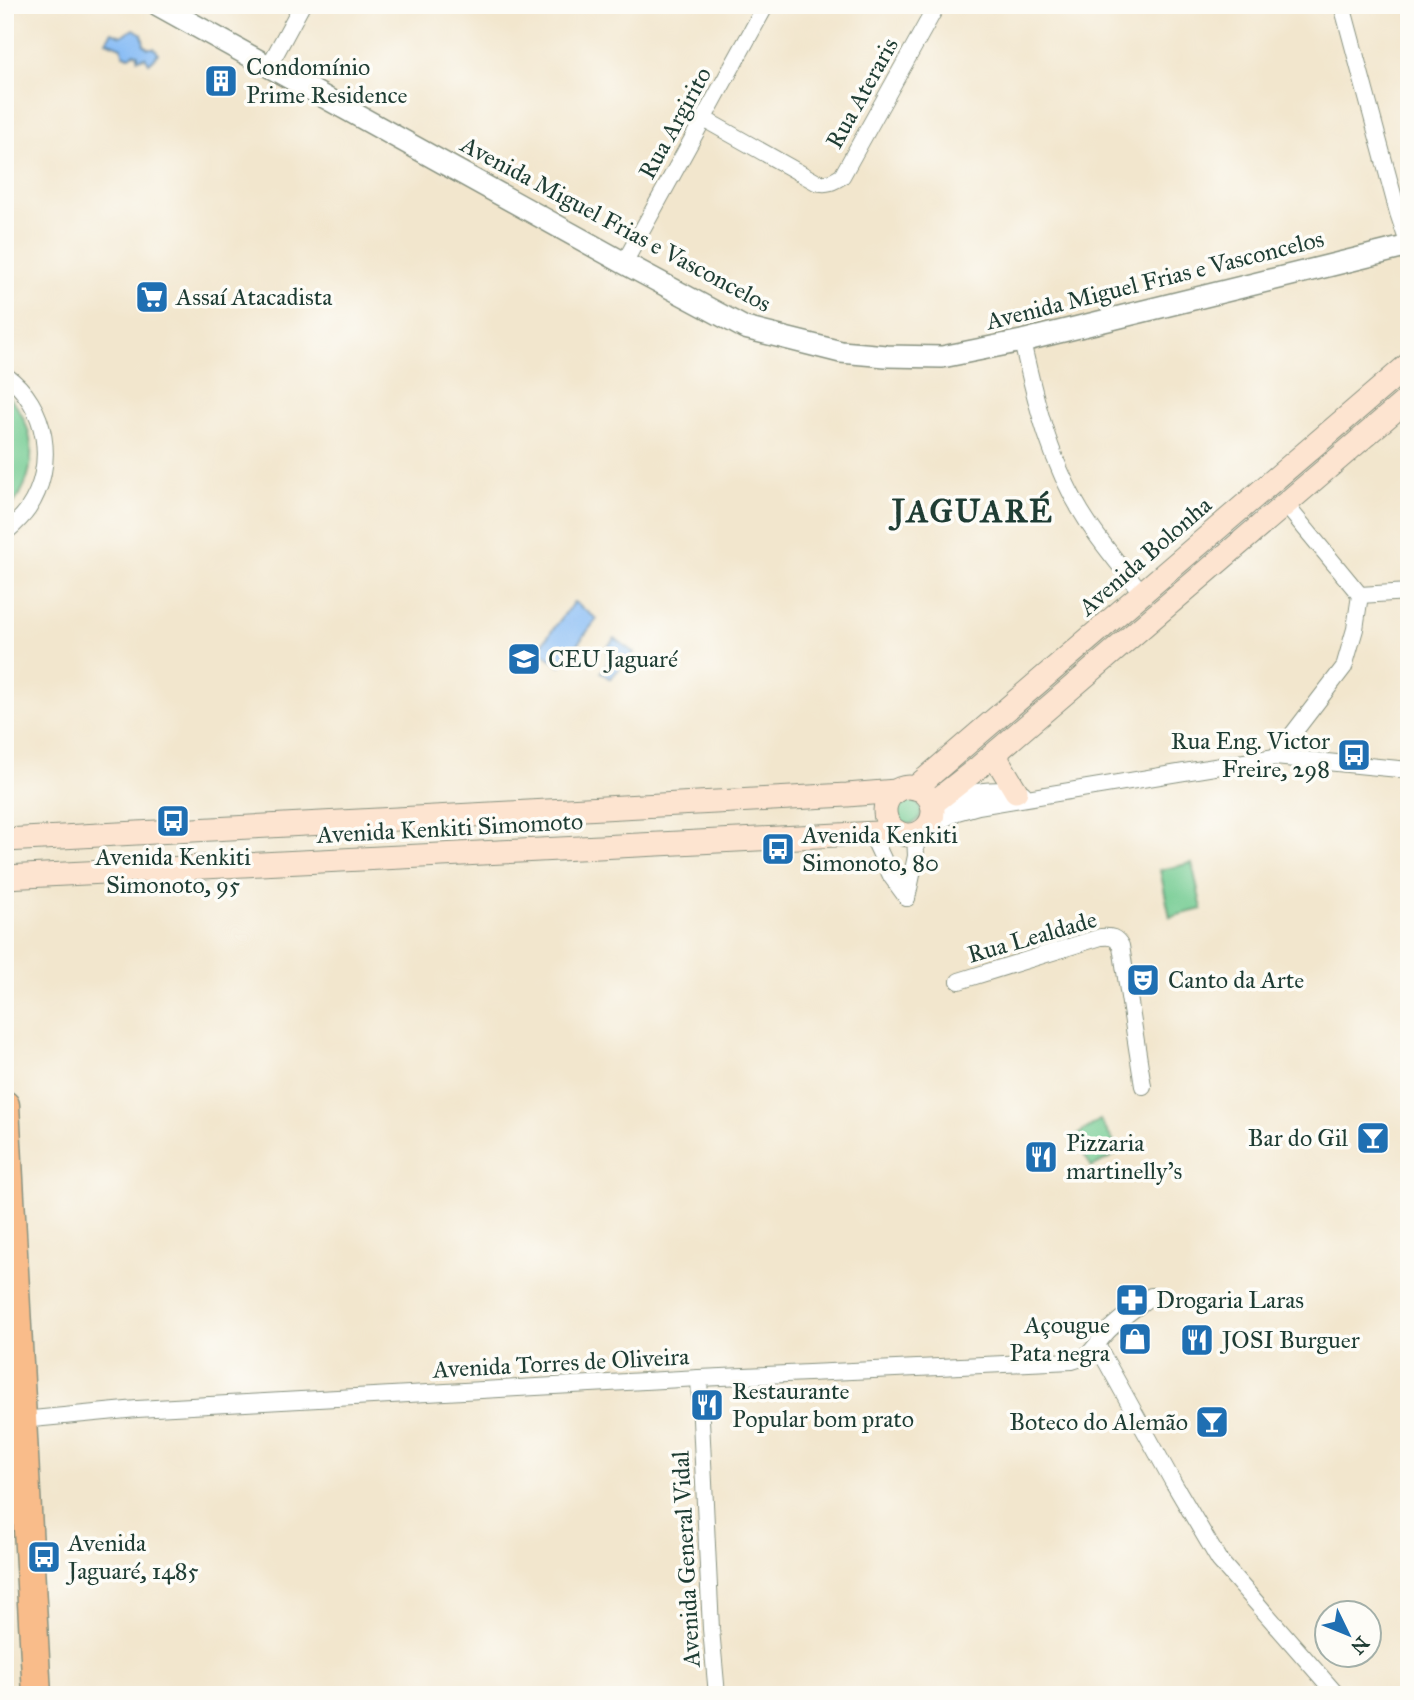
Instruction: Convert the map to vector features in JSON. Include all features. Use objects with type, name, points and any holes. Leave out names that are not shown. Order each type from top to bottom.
[{"type":"highway","points":[[5,1105],[37,1695]]},
{"type":"main road","name":"Avenida Bolonha","points":[[905,790],[1142,593],[1409,364]]},
{"type":"main road","points":[[932,806],[1409,398]]},
{"type":"main road","points":[[998,751],[998,761],[1016,791]]},
{"type":"main road","points":[[905,790],[924,792],[932,806],[932,818],[912,832],[888,824],[886,803],[905,790]]},
{"type":"main road","name":"Avenida Kenkiti Simomoto","points":[[5,840],[905,790]]},
{"type":"main road","points":[[517,813],[517,851]]},
{"type":"main road","name":"Avenida Kenkiti Simomoto","points":[[5,877],[912,832]]},
{"type":"street","points":[[270,66],[302,5]]},
{"type":"street","name":"Rua Argirito","points":[[624,263],[766,5]]},
{"type":"street","name":"Rua Ateraris","points":[[704,120],[816,183],[835,181],[842,176],[937,5]]},
{"type":"street","points":[[1342,5],[1409,246]]},
{"type":"street","name":"Avenida Miguel Frias e Vasconcelos","points":[[165,7],[745,328],[841,352],[942,357],[1023,341],[1409,246]]},
{"type":"street","points":[[1023,341],[1052,455],[1086,520],[1142,593]]},
{"type":"street","points":[[5,375],[31,402],[43,432],[45,448],[42,480],[36,496],[28,510],[5,533]]},
{"type":"street","points":[[1275,757],[1345,667],[1360,595],[1285,505]]},
{"type":"street","points":[[1360,595],[1409,592]]},
{"type":"street","points":[[872,834],[891,876],[907,898],[916,856],[912,832],[965,809],[1275,757],[1409,770]]},
{"type":"street","points":[[932,806],[974,791],[1016,791],[1039,796]]},
{"type":"street","name":"Rua Lealdade","points":[[959,981],[1101,937],[1113,937],[1121,946],[1143,1086]]},
{"type":"street","name":"Avenida Torres de Oliveira","points":[[22,1420],[151,1408],[1072,1361],[1084,1358],[1106,1332],[1151,1296]]},
{"type":"street","points":[[1097,1345],[1219,1560],[1337,1695]]},
{"type":"street","name":"Avenida General Vidal","points":[[699,1378],[711,1629],[717,1695]]},
{"type":"green space","points":[[5,393],[25,421],[31,453],[25,485],[5,513]]},
{"type":"green space","points":[[909,800],[920,807],[921,812],[914,823],[909,824],[898,817],[897,812],[904,801]]},
{"type":"green space","points":[[1192,863],[1202,909],[1170,917],[1160,870]]},
{"type":"green space","points":[[1100,1120],[1120,1152],[1092,1167],[1073,1138]]},
{"type":"water","points":[[134,29],[142,34],[144,45],[154,48],[158,53],[149,63],[145,57],[138,59],[138,54],[124,55],[121,47],[106,41],[112,32],[121,36]]},
{"type":"water","points":[[574,602],[597,619],[560,666],[538,649]]},
{"type":"water","points":[[615,638],[634,653],[610,679],[601,672],[608,662],[607,647]]},
{"type":"place","name":"Condomínio Prime Residence","points":[[221,81]]},
{"type":"place","name":"Assaí Atacadista","points":[[152,297]]},
{"type":"place","name":"CEU Jaguaré","points":[[524,659]]},
{"type":"place","name":"Rua Eng. Victor Freire, 298","points":[[1354,755]]},
{"type":"place","name":"Avenida Kenkiti Simonoto, 95","points":[[173,821]]},
{"type":"place","name":"Avenida Kenkiti Simonoto, 80","points":[[778,849]]},
{"type":"place","name":"Canto da Arte","points":[[1143,980]]},
{"type":"place","name":"Bar do Gil","points":[[1373,1138]]},
{"type":"place","name":"Pizzaria martinelly's","points":[[1041,1157]]},
{"type":"place","name":"Drogaria Laras","points":[[1132,1300]]},
{"type":"place","name":"Açougue Pata negra","points":[[1135,1339]]},
{"type":"place","name":"JOSI Burguer","points":[[1197,1340]]},
{"type":"place","name":"Restaurante Popular bom prato","points":[[707,1405]]},
{"type":"place","name":"Boteco do Alemão","points":[[1212,1422]]},
{"type":"place","name":"Avenida Jaguaré, 1485","points":[[44,1557]]},
{"type":"district","name":"JAGUARÉ","points":[[973,511]]}]
